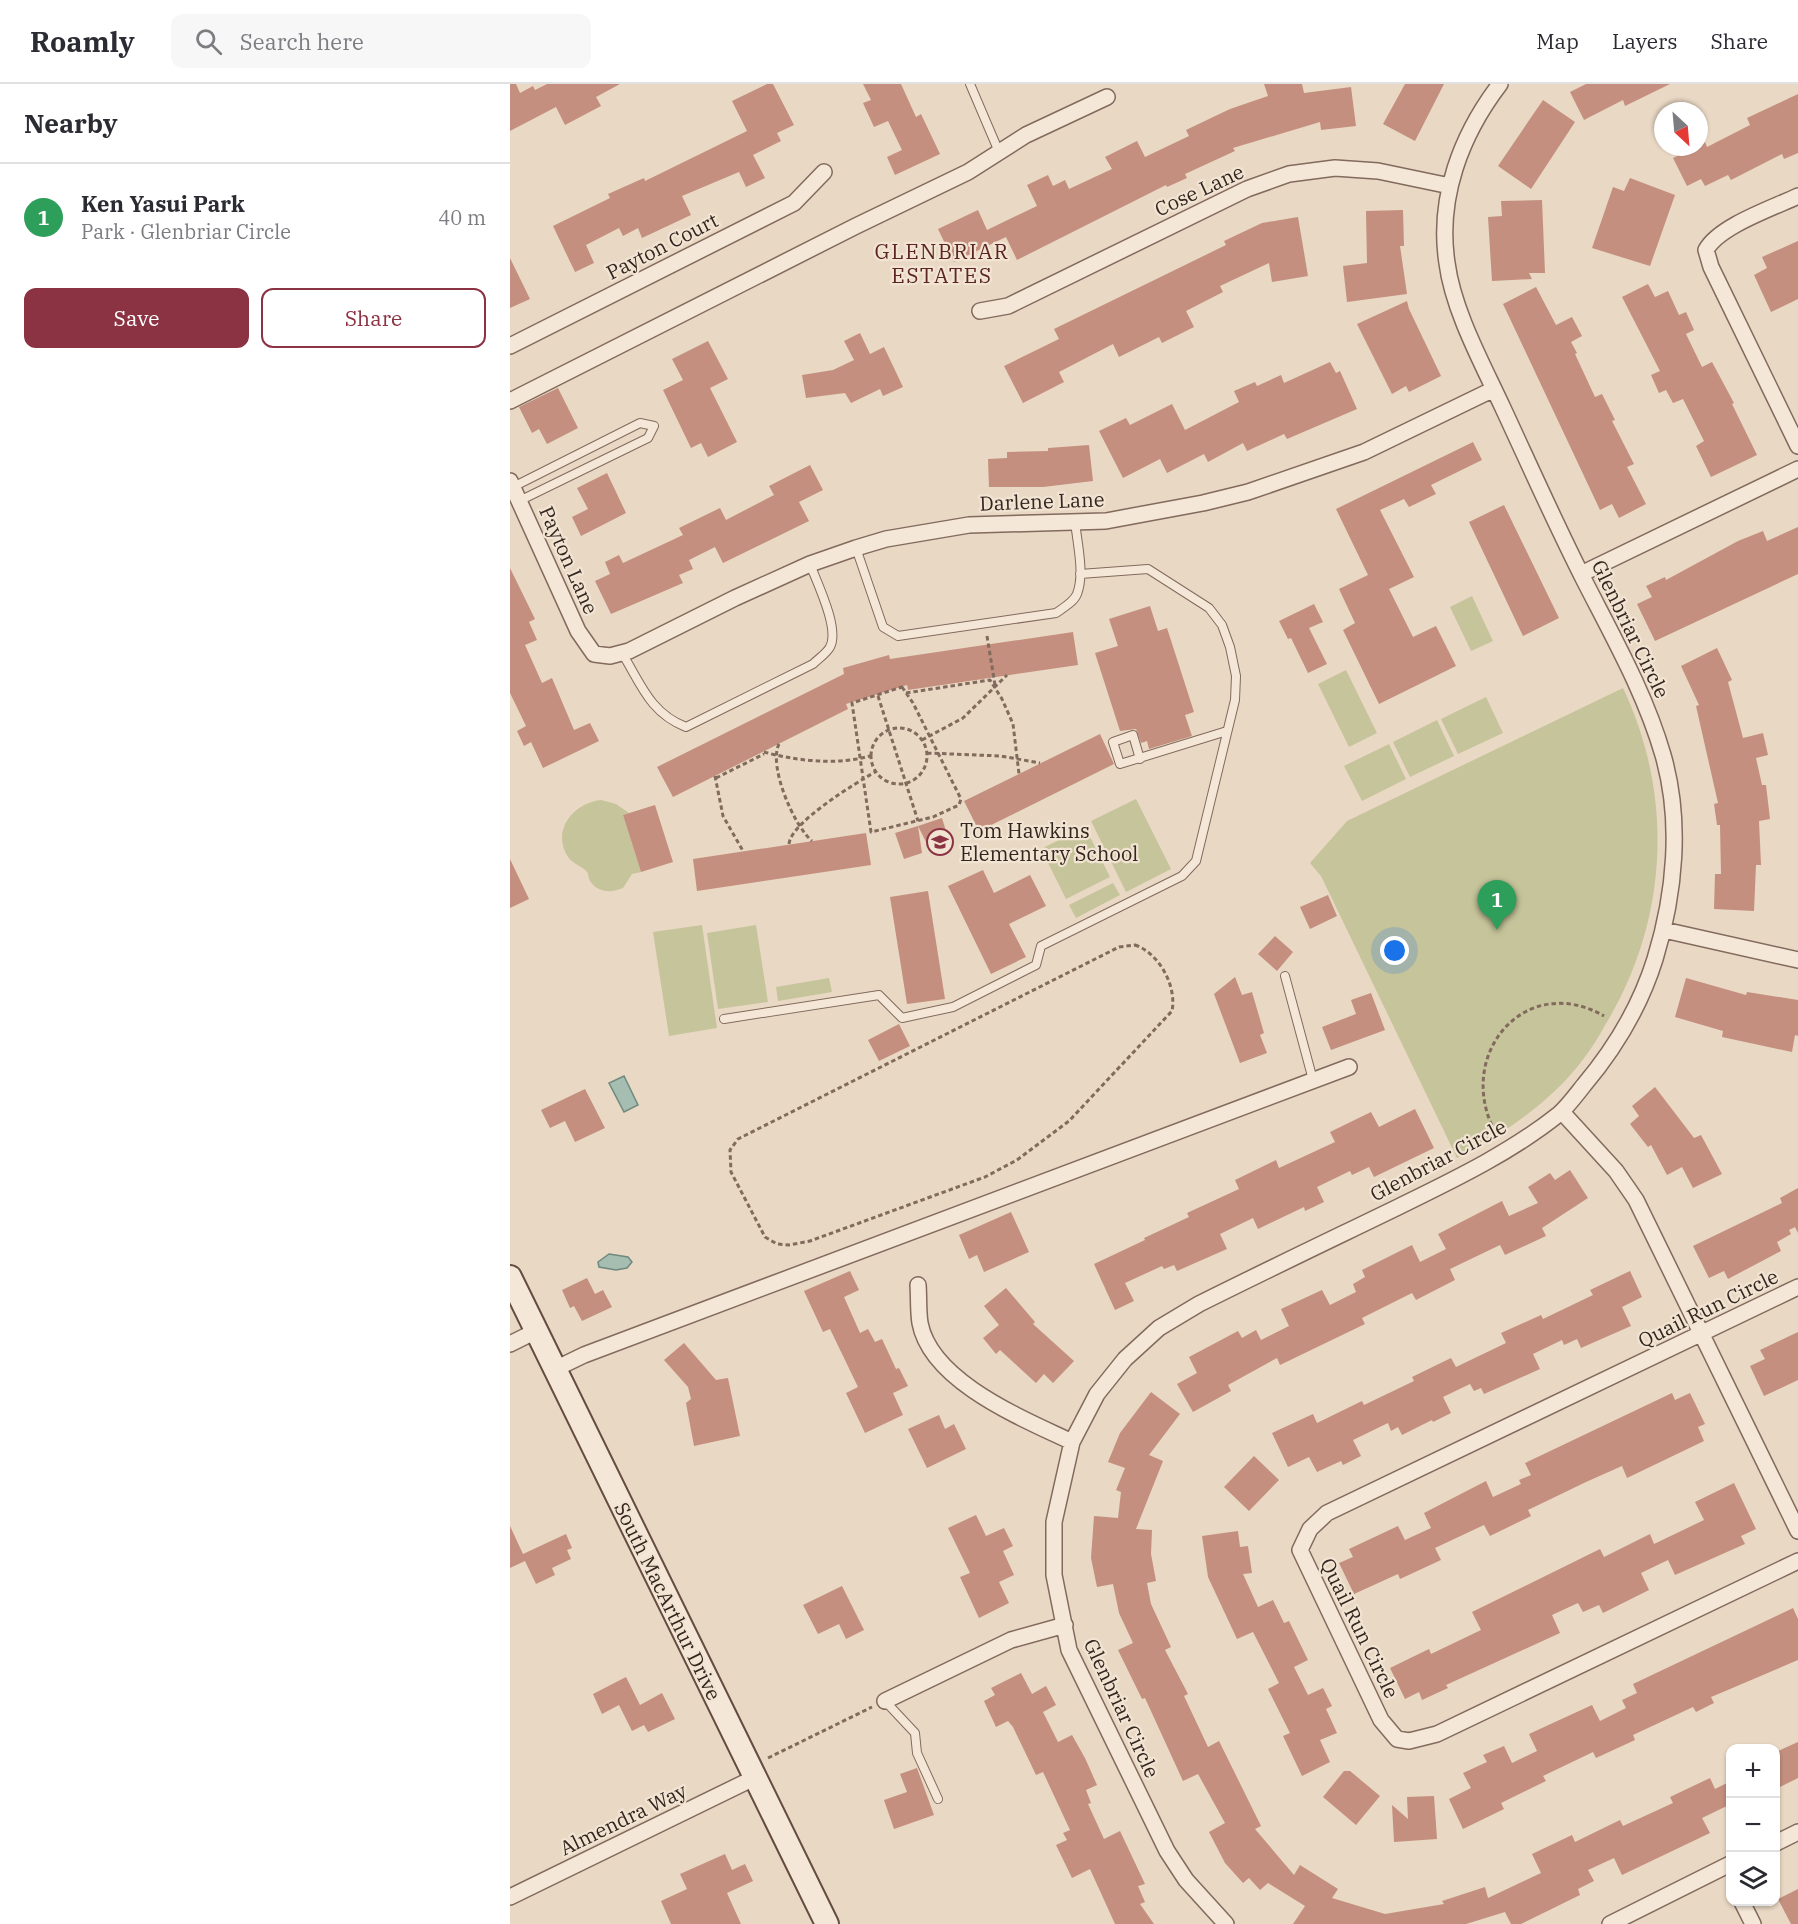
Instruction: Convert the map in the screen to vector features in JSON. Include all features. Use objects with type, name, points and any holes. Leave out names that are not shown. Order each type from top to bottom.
[{"type":"street","name":"Glenbriar Circle","points":[[1226,1924],[1186,1880],[1167,1851],[1069,1650],[1054,1575],[1054,1522],[1072,1442],[1097,1394],[1125,1359],[1158,1328],[1199,1304],[1473,1170],[1562,1112],[1605,1059],[1629,1023],[1647,982],[1664,930],[1674,861],[1671,799],[1664,757],[1642,694],[1581,574],[1494,389],[1452,290],[1446,260],[1445,230],[1450,186],[1462,145],[1485,104],[1500,84]]},
{"type":"street","points":[[510,401],[845,231],[968,172],[1026,135],[1107,97]]},
{"type":"street","name":"Cose Lane","points":[[980,311],[1008,306],[1246,189],[1290,174],[1335,168],[1378,171],[1450,186]]},
{"type":"street","name":"Payton Court","points":[[510,346],[794,203],[824,172]]},
{"type":"street","points":[[1798,196],[1721,234],[1706,250],[1711,267],[1798,446]]},
{"type":"street","name":"Darlene Lane","points":[[594,654],[610,656],[622,653],[810,564],[886,539],[969,525],[1116,519],[1248,492],[1364,452],[1494,389]]},
{"type":"street","points":[[1581,574],[1798,468]]},
{"type":"street","name":"Payton Lane","points":[[511,484],[578,631],[594,654]]},
{"type":"street","points":[[1664,930],[1798,960]]},
{"type":"street","points":[[555,1370],[584,1356],[1349,1067]]},
{"type":"street","points":[[1562,1112],[1616,1171],[1636,1200],[1700,1335],[1798,1531]]},
{"type":"street","name":"South MacArthur Drive","points":[[510,1277],[827,1924]]},
{"type":"street","points":[[918,1285],[920,1324],[935,1355],[955,1375],[993,1404],[1072,1442]]},
{"type":"street","name":"Quail Run Circle","points":[[1798,1287],[1327,1513],[1310,1529],[1300,1550],[1381,1720],[1397,1739],[1409,1741],[1437,1734],[1798,1561]]},
{"type":"street","points":[[510,1344],[536,1331]]},
{"type":"street","points":[[885,1701],[1011,1640],[1065,1625]]},
{"type":"street","name":"Almendra Way","points":[[510,1897],[751,1772]]},
{"type":"street","points":[[1780,1841],[1798,1832]]},
{"type":"street","points":[[1610,1924],[1726,1871]]},
{"type":"street","points":[[1744,1906],[1753,1924]]},
{"type":"lane","points":[[970,84],[999,152]]},
{"type":"lane","points":[[511,484],[640,423],[654,426],[648,438],[519,501]]},
{"type":"lane","points":[[856,548],[883,627],[898,636],[1056,613],[1077,595],[1080,574],[1075,521]]},
{"type":"lane","points":[[622,653],[654,706],[668,720],[686,727],[813,664],[830,649],[833,638],[830,619],[810,564]]},
{"type":"lane","points":[[724,1019],[879,996],[902,1017],[953,1007],[1036,965],[1041,946],[1182,876],[1196,861],[1235,700],[1236,676],[1230,647],[1222,625],[1209,608],[1148,568],[1080,574]]},
{"type":"lane","points":[[1140,759],[1227,731]]},
{"type":"lane","points":[[1286,976],[1313,1080]]},
{"type":"lane","points":[[885,1701],[915,1733],[917,1753],[938,1799]]},
{"type":"path","points":[[987,633],[995,687]]},
{"type":"path","points":[[922,740],[963,718],[1007,675]]},
{"type":"path","points":[[906,693],[990,680],[1013,724],[1019,774]]},
{"type":"path","points":[[902,687],[930,736],[961,799],[959,805],[918,821],[871,832],[852,703],[878,696],[902,687]]},
{"type":"path","points":[[878,696],[918,821]]},
{"type":"path","points":[[888,729],[905,729],[922,740],[927,753],[927,761],[920,776],[906,784],[887,782],[875,772],[870,756],[874,742],[888,729]]},
{"type":"path","points":[[779,744],[777,754],[784,795],[801,827],[812,841]]},
{"type":"path","points":[[743,851],[723,816],[716,777],[768,752],[813,762],[860,759],[870,756]]},
{"type":"path","points":[[927,753],[1017,758],[1040,764]]},
{"type":"path","points":[[789,844],[790,839],[801,827],[834,798],[875,772]]},
{"type":"path","points":[[1135,945],[1145,949],[1157,959],[1174,994],[1172,1011],[1168,1017],[1069,1121],[1017,1160],[985,1177],[810,1241],[789,1245],[777,1244],[765,1237],[731,1172],[730,1150],[738,1139],[1119,947],[1135,945]]},
{"type":"path","points":[[1495,1132],[1485,1109],[1481,1083],[1487,1056],[1505,1027],[1536,1008],[1557,1004],[1585,1007],[1604,1016]]},
{"type":"path","points":[[751,1772],[885,1701]]},
{"type":"shaded area","points":[[1472,596],[1493,641],[1471,651],[1450,607]]},
{"type":"shaded area","points":[[1346,670],[1377,733],[1349,747],[1318,684]]},
{"type":"shaded area","points":[[1623,688],[1640,730],[1651,773],[1657,816],[1657,860],[1652,903],[1641,946],[1625,987],[1604,1027],[1570,1076],[1527,1115],[1457,1158],[1321,876],[1310,863],[1347,821]]},
{"type":"shaded area","points":[[1486,697],[1503,733],[1458,754],[1441,719]]},
{"type":"shaded area","points":[[1437,720],[1454,756],[1410,777],[1393,742]]},
{"type":"shaded area","points":[[1389,744],[1406,779],[1362,801],[1344,766]]},
{"type":"shaded area","points":[[1136,799],[1171,869],[1126,892],[1091,821]]},
{"type":"shaded area","points":[[601,800],[616,804],[629,813],[623,815],[641,872],[632,874],[623,888],[614,891],[601,890],[593,885],[587,872],[568,857],[563,847],[564,828],[574,812],[591,802]]},
{"type":"shaded area","points":[[1085,827],[1110,877],[1066,899],[1041,849]]},
{"type":"shaded area","points":[[1113,883],[1120,895],[1076,918],[1069,905]]},
{"type":"shaded area","points":[[702,925],[717,1028],[669,1036],[653,932]]},
{"type":"shaded area","points":[[756,925],[768,1002],[718,1009],[707,933]]},
{"type":"shaded area","points":[[829,978],[832,992],[778,1001],[776,987]]},
{"type":"shaded area","points":[[624,1076],[638,1105],[624,1112],[609,1083]]},
{"type":"shaded area","points":[[609,1254],[628,1257],[632,1262],[627,1268],[616,1270],[599,1267],[598,1262]]},
{"type":"building","points":[[510,84],[516,84],[520,93],[533,86],[535,90],[547,84],[620,84],[596,97],[601,106],[565,125],[556,107],[510,131]]},
{"type":"building","points":[[767,84],[773,84],[794,125],[777,133],[781,141],[753,155],[765,178],[746,187],[739,172],[682,196],[691,215],[642,238],[638,228],[623,236],[619,228],[586,245],[594,263],[575,272],[553,226],[610,198],[608,194],[644,178],[645,181],[747,131],[732,101]]},
{"type":"building","points":[[863,84],[901,84],[916,117],[921,114],[940,154],[895,175],[887,157],[902,150],[888,121],[874,127],[863,103],[871,100]]},
{"type":"building","points":[[1264,84],[1302,84],[1304,93],[1351,87],[1356,126],[1321,130],[1320,122],[1233,148],[1235,151],[1185,174],[1187,178],[1167,187],[1166,185],[1017,260],[1006,237],[954,262],[938,229],[978,210],[987,230],[1037,206],[1027,185],[1048,175],[1053,186],[1065,180],[1069,189],[1112,169],[1105,157],[1137,141],[1145,157],[1189,136],[1186,130],[1230,109],[1268,96]]},
{"type":"building","points":[[1405,84],[1444,84],[1415,141],[1383,124]]},
{"type":"building","points":[[1586,84],[1670,84],[1625,106],[1623,100],[1584,120],[1570,92]]},
{"type":"building","points":[[1798,94],[1798,153],[1784,159],[1782,154],[1731,180],[1728,175],[1705,186],[1701,179],[1687,186],[1673,158],[1708,156],[1708,146],[1750,125],[1747,118]]},
{"type":"building","points":[[1543,100],[1575,122],[1531,189],[1498,166]]},
{"type":"building","points":[[1630,178],[1675,195],[1650,266],[1592,248],[1613,187],[1624,191]]},
{"type":"building","points":[[1542,200],[1545,273],[1529,273],[1532,279],[1492,281],[1488,217],[1502,216],[1501,201]]},
{"type":"building","points":[[1403,210],[1404,246],[1400,246],[1407,294],[1347,302],[1343,266],[1367,263],[1366,211]]},
{"type":"building","points":[[1298,217],[1308,276],[1272,282],[1269,263],[1220,286],[1223,292],[1186,311],[1194,327],[1162,343],[1159,337],[1119,357],[1113,344],[1059,372],[1064,382],[1023,403],[1004,366],[1059,339],[1054,329],[1226,245],[1224,241],[1262,223]]},
{"type":"building","points":[[1798,241],[1798,299],[1771,312],[1754,275],[1767,268],[1762,257]]},
{"type":"building","points":[[510,258],[530,299],[510,308]]},
{"type":"building","points":[[1648,284],[1655,297],[1668,291],[1679,315],[1686,312],[1694,330],[1686,334],[1702,367],[1712,362],[1734,403],[1732,404],[1757,455],[1711,477],[1696,446],[1704,441],[1683,399],[1673,403],[1666,390],[1659,393],[1651,375],[1660,371],[1622,297]]},
{"type":"building","points":[[1536,287],[1556,325],[1572,317],[1582,336],[1571,342],[1577,353],[1575,354],[1595,397],[1602,394],[1615,420],[1612,421],[1634,464],[1627,467],[1646,504],[1619,518],[1612,504],[1600,510],[1503,304]]},
{"type":"building","points":[[1407,301],[1441,376],[1409,392],[1406,386],[1392,394],[1357,324]]},
{"type":"building","points":[[860,333],[870,354],[884,347],[903,387],[883,396],[880,389],[851,403],[845,393],[806,398],[802,375],[833,370],[854,360],[844,341]]},
{"type":"building","points":[[708,341],[728,379],[710,388],[737,442],[708,457],[701,443],[691,448],[663,390],[683,380],[672,359]]},
{"type":"building","points":[[1330,362],[1336,373],[1340,371],[1357,409],[1287,439],[1284,434],[1247,451],[1243,443],[1208,462],[1204,454],[1167,473],[1160,459],[1123,478],[1099,431],[1126,418],[1130,425],[1172,404],[1185,430],[1239,402],[1234,391],[1255,382],[1257,386],[1281,375],[1284,383]]},
{"type":"building","points":[[558,388],[578,428],[547,444],[539,429],[532,433],[519,407]]},
{"type":"building","points":[[1473,442],[1482,460],[1431,485],[1436,494],[1409,507],[1404,499],[1380,510],[1414,577],[1389,589],[1413,637],[1436,626],[1456,666],[1379,704],[1343,630],[1355,623],[1339,589],[1368,575],[1336,509]]},
{"type":"building","points":[[1089,445],[1093,481],[1043,487],[989,487],[988,459],[1007,458],[1007,452],[1048,451],[1048,448]]},
{"type":"building","points":[[810,465],[823,490],[799,502],[809,521],[723,563],[715,547],[689,560],[693,569],[679,575],[683,583],[611,614],[595,581],[610,574],[605,562],[619,555],[623,563],[683,535],[679,528],[720,508],[726,520],[774,495],[769,486]]},
{"type":"building","points":[[607,473],[626,513],[581,536],[572,517],[588,509],[577,488]]},
{"type":"building","points":[[1504,505],[1559,618],[1523,636],[1469,522]]},
{"type":"building","points":[[1798,527],[1798,574],[1655,641],[1637,604],[1652,597],[1646,586],[1665,577],[1666,580],[1738,541],[1763,531],[1767,541]]},
{"type":"building","points":[[510,568],[535,619],[529,622],[537,640],[525,645],[542,683],[552,678],[574,730],[590,723],[599,741],[543,768],[531,742],[524,746],[517,731],[526,726],[510,693]]},
{"type":"building","points":[[1314,604],[1323,622],[1309,628],[1327,664],[1308,673],[1291,638],[1288,639],[1279,621]]},
{"type":"building","points":[[1150,606],[1158,631],[1167,628],[1194,712],[1185,715],[1192,736],[1149,749],[1147,741],[1141,743],[1136,729],[1120,731],[1095,653],[1118,646],[1109,619]]},
{"type":"building","points":[[1073,632],[1078,665],[908,690],[907,685],[846,704],[848,709],[673,797],[657,767],[844,674],[843,668],[889,655],[890,659]]},
{"type":"building","points":[[1717,648],[1732,680],[1728,682],[1743,738],[1763,733],[1768,755],[1756,758],[1762,785],[1766,785],[1770,819],[1759,821],[1761,865],[1756,865],[1754,911],[1714,909],[1715,874],[1721,874],[1720,825],[1717,825],[1714,804],[1718,803],[1696,706],[1699,705],[1681,666]]},
{"type":"building","points":[[1100,734],[1114,764],[979,831],[964,801]]},
{"type":"building","points":[[655,805],[673,862],[641,872],[623,815]]},
{"type":"building","points":[[942,818],[950,844],[930,850],[918,826]]},
{"type":"building","points":[[918,826],[922,853],[904,859],[895,833]]},
{"type":"building","points":[[866,833],[871,865],[697,891],[693,859]]},
{"type":"building","points":[[510,859],[529,899],[510,908]]},
{"type":"building","points":[[983,870],[994,893],[1030,875],[1046,906],[1009,924],[1026,957],[991,974],[948,886]]},
{"type":"building","points":[[928,891],[945,999],[907,1004],[890,897]]},
{"type":"building","points":[[1328,895],[1337,916],[1310,929],[1300,907]]},
{"type":"building","points":[[1275,936],[1293,952],[1277,971],[1258,954]]},
{"type":"building","points":[[1235,977],[1242,995],[1252,992],[1264,1033],[1260,1035],[1267,1053],[1240,1063],[1214,994]]},
{"type":"building","points":[[1686,978],[1746,995],[1747,992],[1798,1000],[1798,1036],[1795,1035],[1792,1052],[1722,1037],[1723,1031],[1675,1017]]},
{"type":"building","points":[[1371,993],[1385,1030],[1331,1050],[1322,1027],[1356,1014],[1351,1000]]},
{"type":"building","points":[[899,1024],[910,1046],[879,1061],[868,1040]]},
{"type":"building","points":[[1655,1087],[1694,1138],[1701,1135],[1722,1174],[1693,1188],[1682,1167],[1667,1175],[1651,1145],[1648,1147],[1630,1124],[1639,1116],[1632,1106]]},
{"type":"building","points":[[585,1089],[605,1128],[575,1142],[565,1121],[550,1128],[541,1110]]},
{"type":"building","points":[[1415,1109],[1434,1148],[1374,1177],[1369,1167],[1352,1175],[1350,1171],[1317,1187],[1324,1202],[1305,1211],[1304,1207],[1258,1229],[1253,1218],[1220,1234],[1227,1249],[1177,1271],[1174,1265],[1164,1269],[1162,1266],[1125,1283],[1134,1301],[1115,1310],[1094,1264],[1189,1217],[1187,1213],[1239,1189],[1235,1180],[1276,1160],[1279,1168],[1335,1142],[1330,1132],[1371,1112],[1379,1127]]},
{"type":"building","points":[[1570,1170],[1588,1198],[1542,1228],[1546,1236],[1505,1255],[1500,1245],[1450,1269],[1455,1280],[1416,1300],[1412,1293],[1362,1318],[1365,1324],[1280,1365],[1277,1358],[1228,1385],[1231,1391],[1193,1412],[1177,1384],[1197,1373],[1189,1357],[1238,1331],[1242,1338],[1256,1330],[1261,1340],[1289,1326],[1281,1309],[1322,1290],[1330,1305],[1356,1292],[1353,1284],[1365,1277],[1362,1270],[1412,1245],[1420,1262],[1446,1249],[1438,1234],[1502,1201],[1509,1216],[1538,1203],[1528,1187],[1550,1173],[1555,1180]]},
{"type":"building","points":[[1798,1188],[1798,1233],[1795,1227],[1789,1230],[1791,1234],[1777,1242],[1781,1251],[1728,1279],[1724,1271],[1709,1278],[1693,1246],[1782,1203],[1780,1198]]},
{"type":"building","points":[[1011,1212],[1029,1252],[984,1272],[977,1255],[969,1259],[959,1235]]},
{"type":"building","points":[[850,1271],[859,1290],[844,1297],[860,1333],[868,1329],[875,1342],[882,1339],[896,1369],[899,1368],[908,1386],[893,1393],[903,1415],[865,1433],[846,1393],[858,1387],[830,1329],[823,1332],[804,1291]]},
{"type":"building","points":[[1630,1271],[1642,1297],[1622,1307],[1631,1326],[1581,1348],[1577,1339],[1564,1345],[1562,1340],[1533,1354],[1540,1369],[1484,1394],[1481,1388],[1474,1391],[1470,1384],[1443,1397],[1451,1413],[1402,1435],[1398,1427],[1391,1431],[1388,1423],[1353,1440],[1361,1456],[1343,1465],[1341,1461],[1317,1472],[1309,1457],[1288,1467],[1272,1433],[1313,1414],[1317,1423],[1362,1401],[1364,1405],[1414,1381],[1412,1377],[1451,1358],[1456,1367],[1506,1343],[1501,1333],[1541,1315],[1543,1319],[1593,1295],[1590,1290]]},
{"type":"building","points":[[587,1278],[595,1294],[603,1290],[612,1307],[582,1321],[574,1306],[570,1308],[562,1290]]},
{"type":"building","points":[[1006,1288],[1035,1322],[1033,1324],[1074,1361],[1053,1383],[1044,1374],[1036,1383],[1000,1350],[996,1354],[983,1338],[999,1325],[984,1306]]},
{"type":"building","points":[[1798,1332],[1798,1380],[1764,1396],[1750,1366],[1765,1359],[1760,1350]]},
{"type":"building","points":[[684,1343],[716,1380],[728,1378],[740,1436],[694,1446],[686,1403],[691,1399],[688,1387],[664,1360]]},
{"type":"building","points":[[1151,1392],[1180,1414],[1149,1455],[1163,1461],[1136,1529],[1152,1530],[1151,1554],[1156,1581],[1147,1583],[1151,1604],[1171,1647],[1165,1650],[1188,1694],[1184,1696],[1208,1747],[1219,1741],[1261,1826],[1255,1829],[1294,1875],[1300,1865],[1338,1889],[1332,1898],[1385,1914],[1444,1904],[1442,1901],[1485,1887],[1488,1898],[1541,1873],[1532,1854],[1572,1835],[1575,1842],[1620,1820],[1623,1826],[1673,1803],[1670,1797],[1710,1778],[1715,1789],[1726,1784],[1726,1806],[1702,1818],[1710,1833],[1622,1875],[1614,1858],[1588,1870],[1594,1881],[1578,1889],[1580,1895],[1521,1924],[1511,1924],[1505,1912],[1466,1924],[1293,1924],[1305,1906],[1268,1883],[1260,1890],[1249,1878],[1243,1883],[1225,1863],[1209,1832],[1225,1823],[1198,1774],[1183,1781],[1145,1698],[1142,1699],[1118,1650],[1133,1643],[1119,1613],[1113,1584],[1097,1587],[1091,1558],[1094,1516],[1118,1518],[1121,1492],[1116,1490],[1125,1468],[1108,1462],[1120,1433]]},
{"type":"building","points":[[1672,1393],[1675,1400],[1690,1393],[1705,1424],[1698,1427],[1704,1441],[1627,1478],[1622,1466],[1528,1510],[1531,1516],[1490,1536],[1484,1525],[1435,1548],[1441,1560],[1400,1579],[1398,1574],[1354,1594],[1339,1563],[1353,1557],[1349,1549],[1398,1526],[1405,1540],[1431,1528],[1424,1513],[1486,1481],[1493,1497],[1521,1484],[1519,1480],[1531,1475],[1525,1463]]},
{"type":"building","points":[[939,1415],[945,1429],[954,1424],[966,1449],[927,1468],[908,1429]]},
{"type":"building","points":[[1254,1456],[1279,1480],[1249,1511],[1224,1487]]},
{"type":"building","points":[[1734,1483],[1756,1529],[1741,1536],[1745,1544],[1675,1575],[1668,1560],[1641,1573],[1649,1590],[1603,1613],[1599,1605],[1583,1612],[1578,1603],[1552,1615],[1560,1633],[1446,1685],[1448,1688],[1422,1700],[1419,1692],[1405,1699],[1390,1668],[1429,1649],[1431,1654],[1481,1630],[1472,1612],[1600,1549],[1604,1557],[1650,1534],[1654,1544],[1704,1520],[1695,1502]]},
{"type":"building","points":[[976,1515],[986,1536],[1004,1528],[1013,1546],[1003,1551],[1014,1575],[999,1582],[1009,1603],[979,1618],[960,1577],[970,1573],[948,1528]]},
{"type":"building","points":[[510,1526],[523,1554],[566,1534],[572,1548],[567,1550],[571,1559],[552,1568],[555,1575],[536,1584],[525,1561],[510,1568]]},
{"type":"building","points":[[1238,1531],[1240,1547],[1248,1546],[1252,1573],[1243,1574],[1258,1607],[1273,1600],[1284,1623],[1289,1621],[1308,1660],[1294,1667],[1308,1695],[1323,1688],[1332,1706],[1326,1709],[1337,1733],[1320,1740],[1330,1762],[1302,1776],[1283,1736],[1290,1733],[1268,1689],[1279,1683],[1253,1632],[1237,1639],[1208,1577],[1202,1536]]},
{"type":"building","points":[[842,1586],[864,1630],[846,1639],[839,1624],[818,1634],[803,1605]]},
{"type":"building","points":[[1793,1608],[1798,1619],[1798,1660],[1711,1697],[1714,1703],[1696,1712],[1693,1707],[1633,1735],[1635,1740],[1596,1758],[1593,1752],[1543,1776],[1546,1781],[1501,1803],[1504,1809],[1463,1829],[1449,1799],[1471,1788],[1463,1773],[1487,1762],[1483,1755],[1504,1746],[1512,1763],[1537,1751],[1529,1734],[1592,1705],[1600,1721],[1626,1708],[1622,1700],[1637,1693],[1633,1684]]},
{"type":"building","points":[[1021,1673],[1032,1694],[1046,1686],[1056,1705],[1043,1712],[1058,1742],[1072,1735],[1085,1758],[1097,1785],[1086,1790],[1091,1803],[1088,1804],[1104,1839],[1120,1831],[1145,1884],[1138,1886],[1145,1902],[1140,1904],[1154,1924],[1115,1924],[1090,1869],[1072,1878],[1056,1845],[1067,1840],[1063,1833],[1070,1830],[1043,1772],[1036,1775],[1008,1721],[996,1727],[984,1701],[995,1695],[991,1688]]},
{"type":"building","points":[[626,1677],[640,1705],[662,1693],[675,1719],[648,1732],[644,1725],[632,1731],[619,1705],[602,1714],[593,1694]]},
{"type":"building","points":[[1798,1742],[1798,1778],[1780,1787],[1780,1750]]},
{"type":"building","points":[[917,1768],[934,1815],[894,1829],[884,1800],[907,1792],[900,1774]]},
{"type":"building","points":[[1344,1771],[1350,1771],[1380,1796],[1356,1825],[1323,1797]]},
{"type":"building","points":[[1434,1796],[1437,1839],[1394,1842],[1392,1805],[1408,1819],[1407,1797]]},
{"type":"building","points":[[725,1854],[732,1870],[745,1864],[753,1881],[727,1893],[741,1924],[671,1924],[661,1901],[687,1889],[680,1874]]},
{"type":"building","points":[[1798,1889],[1798,1924],[1791,1924],[1780,1903],[1780,1898]]},
{"type":"place","name":"Tom Hawkins Elementary School","points":[[940,842]]},
{"type":"place","name":"Ken Yasui Park","points":[[1497,930]]},
{"type":"district","name":"GLENBRIAR ESTATES","points":[[942,263]]}]
